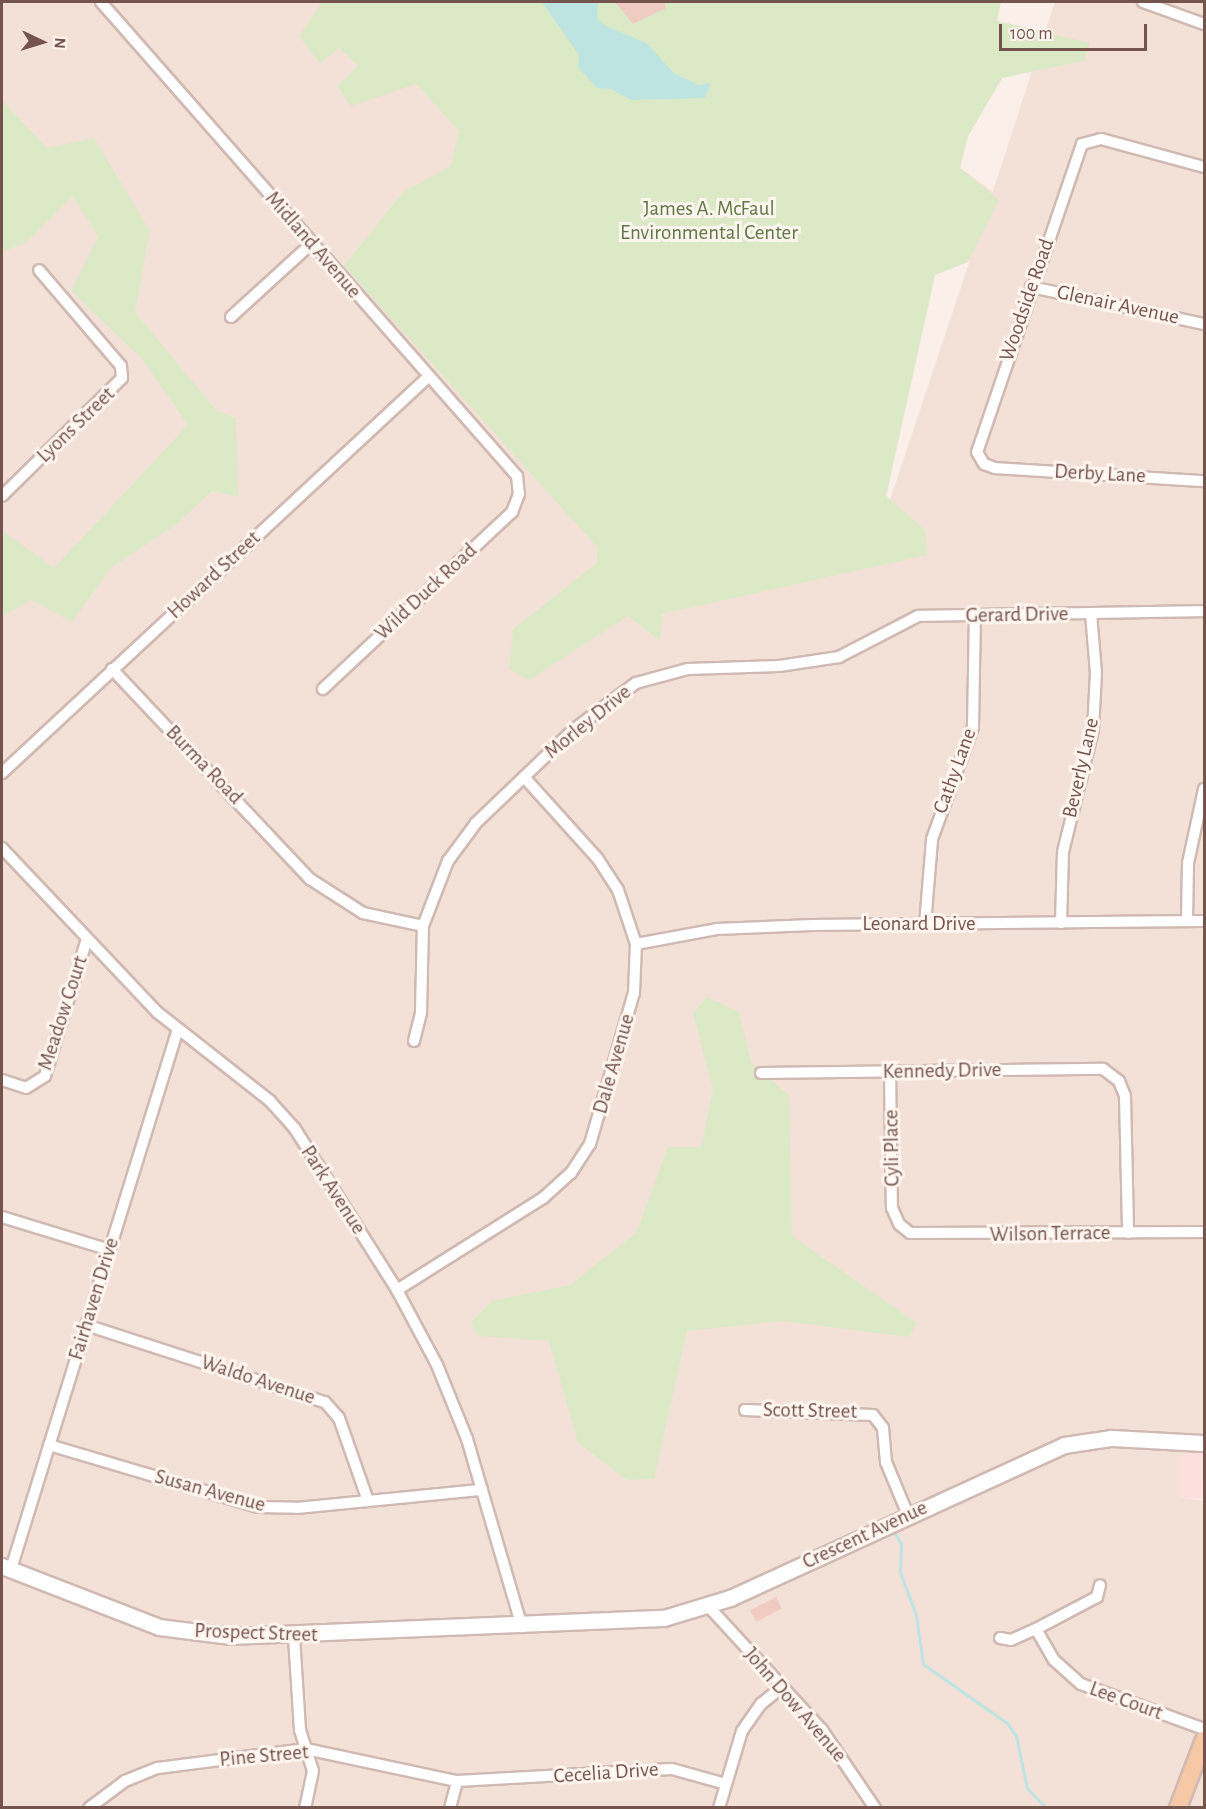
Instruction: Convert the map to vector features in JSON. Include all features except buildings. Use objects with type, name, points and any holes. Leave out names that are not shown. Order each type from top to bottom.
[{"type":"main road","name":"Crescent Avenue","points":[[522,1627],[663,1618],[709,1607],[1064,1445],[1111,1438],[1204,1443]]},
{"type":"main road","name":"Prospect Street","points":[[6,1568],[159,1627],[230,1636],[294,1637],[522,1627]]},
{"type":"main road","points":[[1178,1808],[1204,1740]]},
{"type":"street","name":"Midland Avenue","points":[[101,2],[428,376],[512,468],[519,490]]},
{"type":"street","points":[[1143,2],[1204,24]]},
{"type":"street","name":"Woodside Road","points":[[995,468],[979,459],[977,446],[1079,150],[1088,140],[1101,138],[1204,167]]},
{"type":"street","points":[[231,317],[312,243]]},
{"type":"street","name":"Lyons Street","points":[[2,496],[120,383],[121,366],[39,270]]},
{"type":"street","name":"Glenair Avenue","points":[[1031,287],[1204,324]]},
{"type":"street","name":"Howard Street","points":[[2,773],[428,376]]},
{"type":"street","name":"Derby Lane","points":[[995,468],[1204,482]]},
{"type":"street","name":"Wild Duck Road","points":[[323,689],[512,512],[519,490]]},
{"type":"street","name":"Gerard Drive","points":[[839,657],[863,649],[918,616],[1204,611]]},
{"type":"street","name":"Beverly Lane","points":[[1061,923],[1063,852],[1094,721],[1092,613]]},
{"type":"street","name":"Cathy Lane","points":[[925,925],[932,839],[973,727],[975,615]]},
{"type":"street","name":"Morley Drive","points":[[414,1041],[421,1012],[423,926],[437,882],[461,841],[524,777],[605,703],[652,676],[688,669],[779,666],[839,657]]},
{"type":"street","name":"Burma Road","points":[[112,669],[295,862],[346,905],[382,920],[423,926]]},
{"type":"street","name":"Dale Avenue","points":[[397,1290],[543,1198],[582,1158],[605,1098],[634,993],[636,944],[624,905],[608,873],[524,777]]},
{"type":"street","points":[[1187,921],[1188,862],[1204,789]]},
{"type":"street","name":"Park Avenue","points":[[2,848],[87,939],[178,1029],[283,1114],[397,1290],[453,1401],[522,1627]]},
{"type":"street","name":"Leonard Drive","points":[[636,944],[717,929],[1204,921]]},
{"type":"street","name":"Meadow Court","points":[[2,1080],[26,1088],[45,1076],[87,939]]},
{"type":"street","name":"Fairhaven Drive","points":[[6,1568],[49,1445],[178,1029]]},
{"type":"street","name":"Kennedy Drive","points":[[761,1073],[1103,1069],[1119,1081],[1125,1096],[1128,1233]]},
{"type":"street","name":"Cyli Place","points":[[890,1071],[892,1208],[899,1224]]},
{"type":"street","points":[[2,1217],[110,1250]]},
{"type":"street","name":"Wilson Terrace","points":[[899,1224],[920,1236],[1204,1232]]},
{"type":"street","name":"Waldo Avenue","points":[[86,1326],[325,1402],[339,1418],[368,1501]]},
{"type":"street","name":"Scott Street","points":[[745,1410],[873,1415],[884,1428],[886,1462],[908,1515]]},
{"type":"street","name":"Susan Avenue","points":[[49,1445],[258,1507],[368,1501],[482,1490]]},
{"type":"street","points":[[1000,1638],[1011,1640],[1097,1597],[1100,1585]]},
{"type":"street","name":"John Dow Avenue","points":[[709,1607],[834,1746],[875,1808]]},
{"type":"street","name":"Lee Court","points":[[1036,1629],[1054,1660],[1081,1684],[1204,1729]]},
{"type":"street","points":[[294,1637],[297,1706],[313,1771],[306,1808]]},
{"type":"street","points":[[719,1808],[742,1731],[761,1704],[782,1687]]},
{"type":"street","name":"Pine Street","points":[[89,1808],[124,1781],[159,1768],[306,1749],[458,1781],[483,1781]]},
{"type":"street","name":"Cecelia Drive","points":[[483,1781],[672,1769],[726,1784]]},
{"type":"street","points":[[450,1808],[458,1781]]},
{"type":"shaded area","points":[[2,2],[471,2],[897,373],[1001,2],[997,21],[1045,32],[1055,2],[1204,2],[1204,1452],[1181,1451],[1180,1497],[1204,1501],[1204,1807],[2,1808]],"holes":[[[1032,71],[993,191],[992,191],[960,168],[968,136],[1002,78]],[[970,260],[876,542],[935,275]]]},
{"type":"shaded area","points":[[1181,1451],[1204,1452],[1202,1499],[1179,1498]]},
{"type":"green space","name":"James A. McFaul Environmental Center","points":[[322,2],[1001,2],[997,21],[1090,43],[1084,61],[1002,78],[968,136],[960,168],[999,200],[968,262],[935,275],[886,496],[925,530],[927,555],[662,614],[660,641],[628,616],[529,680],[509,669],[513,629],[597,563],[597,547],[344,266],[403,192],[451,166],[459,131],[416,84],[351,106],[337,86],[358,66],[339,48],[320,64],[299,36]]},
{"type":"green space","points":[[2,100],[47,148],[94,138],[150,231],[135,312],[217,411],[236,418],[238,497],[212,491],[177,524],[111,568],[72,622],[31,600],[2,617],[2,530],[54,568],[188,425],[142,359],[71,291],[98,237],[73,196],[27,242],[2,252]]},
{"type":"green space","points":[[707,997],[739,1012],[751,1063],[789,1095],[792,1236],[917,1323],[909,1337],[782,1321],[687,1331],[654,1479],[627,1480],[578,1443],[549,1341],[478,1336],[471,1322],[492,1301],[570,1285],[636,1233],[668,1147],[701,1147],[713,1090],[693,1013]]},
{"type":"water","points":[[542,2],[598,2],[597,19],[606,26],[646,43],[675,74],[699,85],[711,83],[705,98],[631,100],[611,89],[597,88],[578,67],[579,55]]},
{"type":"waterway","points":[[894,1532],[901,1543],[900,1572],[916,1615],[923,1664],[1007,1723],[1016,1736],[1027,1788],[1046,1808]]}]
